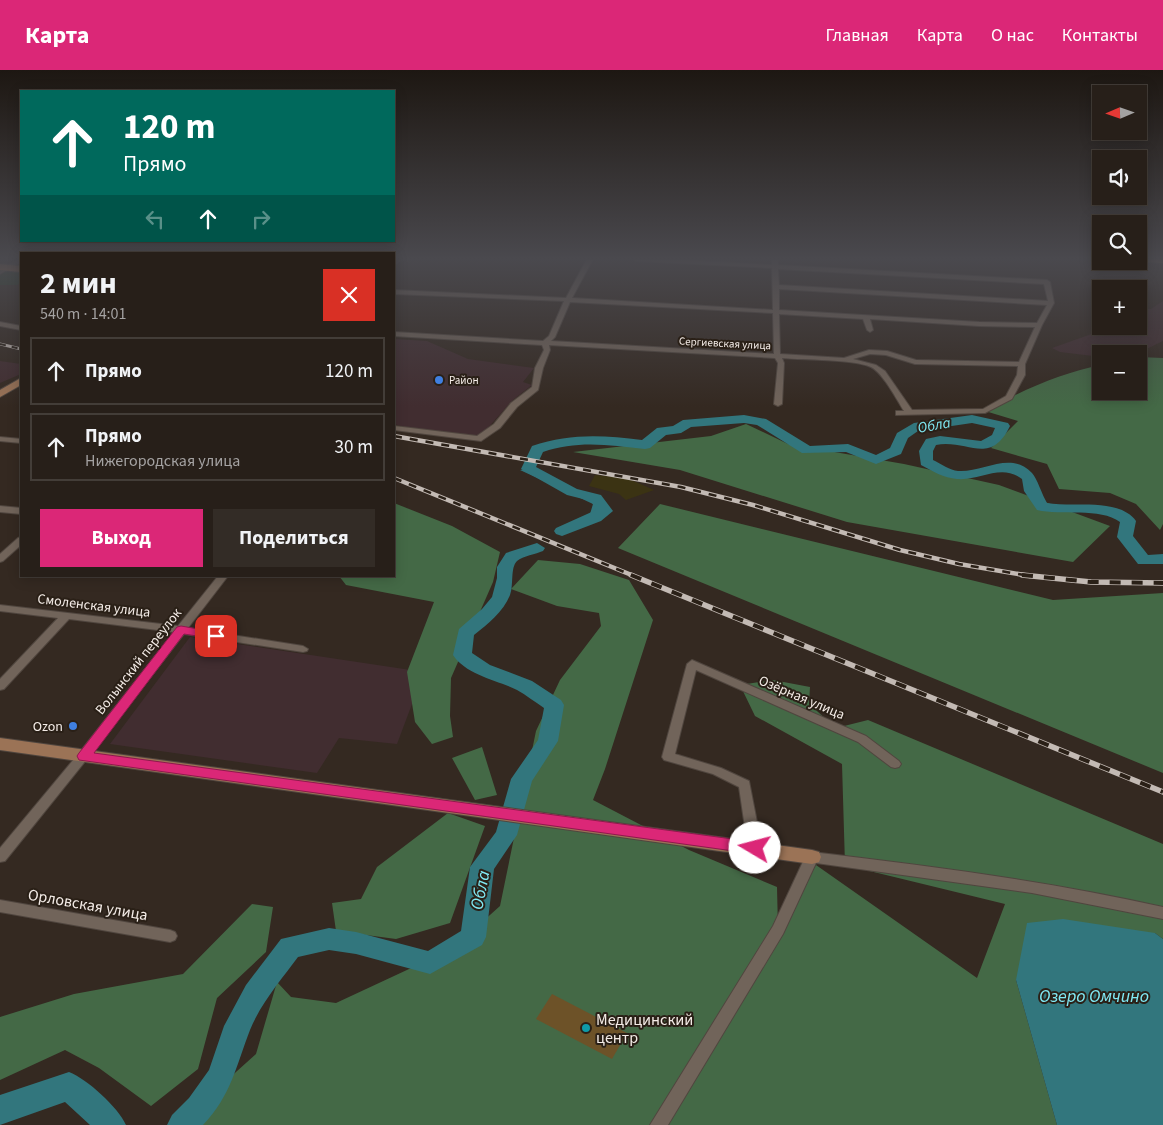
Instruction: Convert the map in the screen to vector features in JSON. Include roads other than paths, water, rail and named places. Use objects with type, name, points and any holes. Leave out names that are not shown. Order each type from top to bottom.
[{"type":"street","points":[[395,428],[478,439],[497,426],[514,405],[535,388],[547,350],[545,342],[552,337],[564,308]]},
{"type":"street","points":[[704,308],[979,324],[1039,324]]},
{"type":"street","points":[[775,308],[777,356],[780,363],[778,404]]},
{"type":"street","points":[[899,413],[984,411],[1009,397],[1021,375],[1022,364],[1039,324],[1048,308]]},
{"type":"street","points":[[866,317],[870,330]]},
{"type":"street","points":[[0,324],[20,328]]},
{"type":"street","name":"Сергиевская улица","points":[[395,334],[846,360],[869,352],[887,352],[915,362],[1022,364]]},
{"type":"street","points":[[846,360],[874,366],[882,373],[909,412]]},
{"type":"street","points":[[0,394],[20,382]]},
{"type":"street","points":[[0,439],[20,441]]},
{"type":"street","points":[[0,509],[20,511]]},
{"type":"street","points":[[0,559],[20,541]]},
{"type":"street","name":"Волынский переулок","points":[[0,857],[83,756],[222,577]]},
{"type":"street","name":"Смоленская улица","points":[[0,608],[181,630],[303,649]]},
{"type":"street","points":[[0,686],[67,615]]},
{"type":"street","name":"Озёрная улица","points":[[755,848],[745,784],[717,771],[668,757],[692,664],[862,740],[896,764]]},
{"type":"street","points":[[0,744],[1033,886],[1119,902],[1163,913]]},
{"type":"street","points":[[658,1125],[778,930],[812,857]]},
{"type":"street","name":"Орловская улица","points":[[0,906],[170,936]]},
{"type":"water","points":[[528,469],[572,492],[596,498],[605,511],[595,518],[562,531],[561,528],[590,514],[593,504],[520,470]]},
{"type":"water","name":"Озеро Омчино","points":[[1063,919],[1155,933],[1163,939],[1163,1125],[1057,1125],[1016,980],[1027,923]]},
{"type":"waterway","name":"Обла","points":[[562,531],[595,518],[605,511],[596,498],[572,492],[528,469],[537,449],[551,444],[578,439],[591,439],[645,445],[662,431],[676,430],[688,423],[744,419],[761,422],[807,450],[848,448],[876,460],[896,451],[902,436],[914,427],[972,419],[1003,426],[997,437],[990,443],[971,445],[940,440],[931,442],[926,451],[926,462],[946,472],[958,475],[1001,467],[1018,469],[1029,478],[1032,491],[1042,507],[1100,510],[1120,515],[1128,521],[1125,537],[1141,557],[1144,560],[1163,559]]},
{"type":"waterway","name":"Обла","points":[[182,1125],[199,1108],[220,1078],[238,1026],[255,994],[290,947],[329,939],[356,943],[430,963],[473,937],[482,867],[506,835],[522,779],[548,741],[554,705],[525,686],[483,669],[462,655],[465,633],[489,613],[500,597],[506,578],[505,567],[512,557],[537,548]]},
{"type":"waterway","name":"Обла","points":[[0,1110],[69,1086],[111,1125]]},
{"type":"railway","points":[[0,344],[20,349]]},
{"type":"railway","points":[[395,436],[681,487],[753,505],[900,550],[959,564],[1027,576]]},
{"type":"railway","points":[[395,478],[634,576]]},
{"type":"railway","points":[[631,575],[1163,792]]},
{"type":"railway","points":[[1022,575],[1027,576]]},
{"type":"railway","points":[[1027,576],[1091,582],[1163,583]]},
{"type":"place","name":"Район","points":[[439,380]]},
{"type":"place","name":"Ozon","points":[[73,726]]},
{"type":"place","name":"Медицинский центр","points":[[586,1028]]}]
